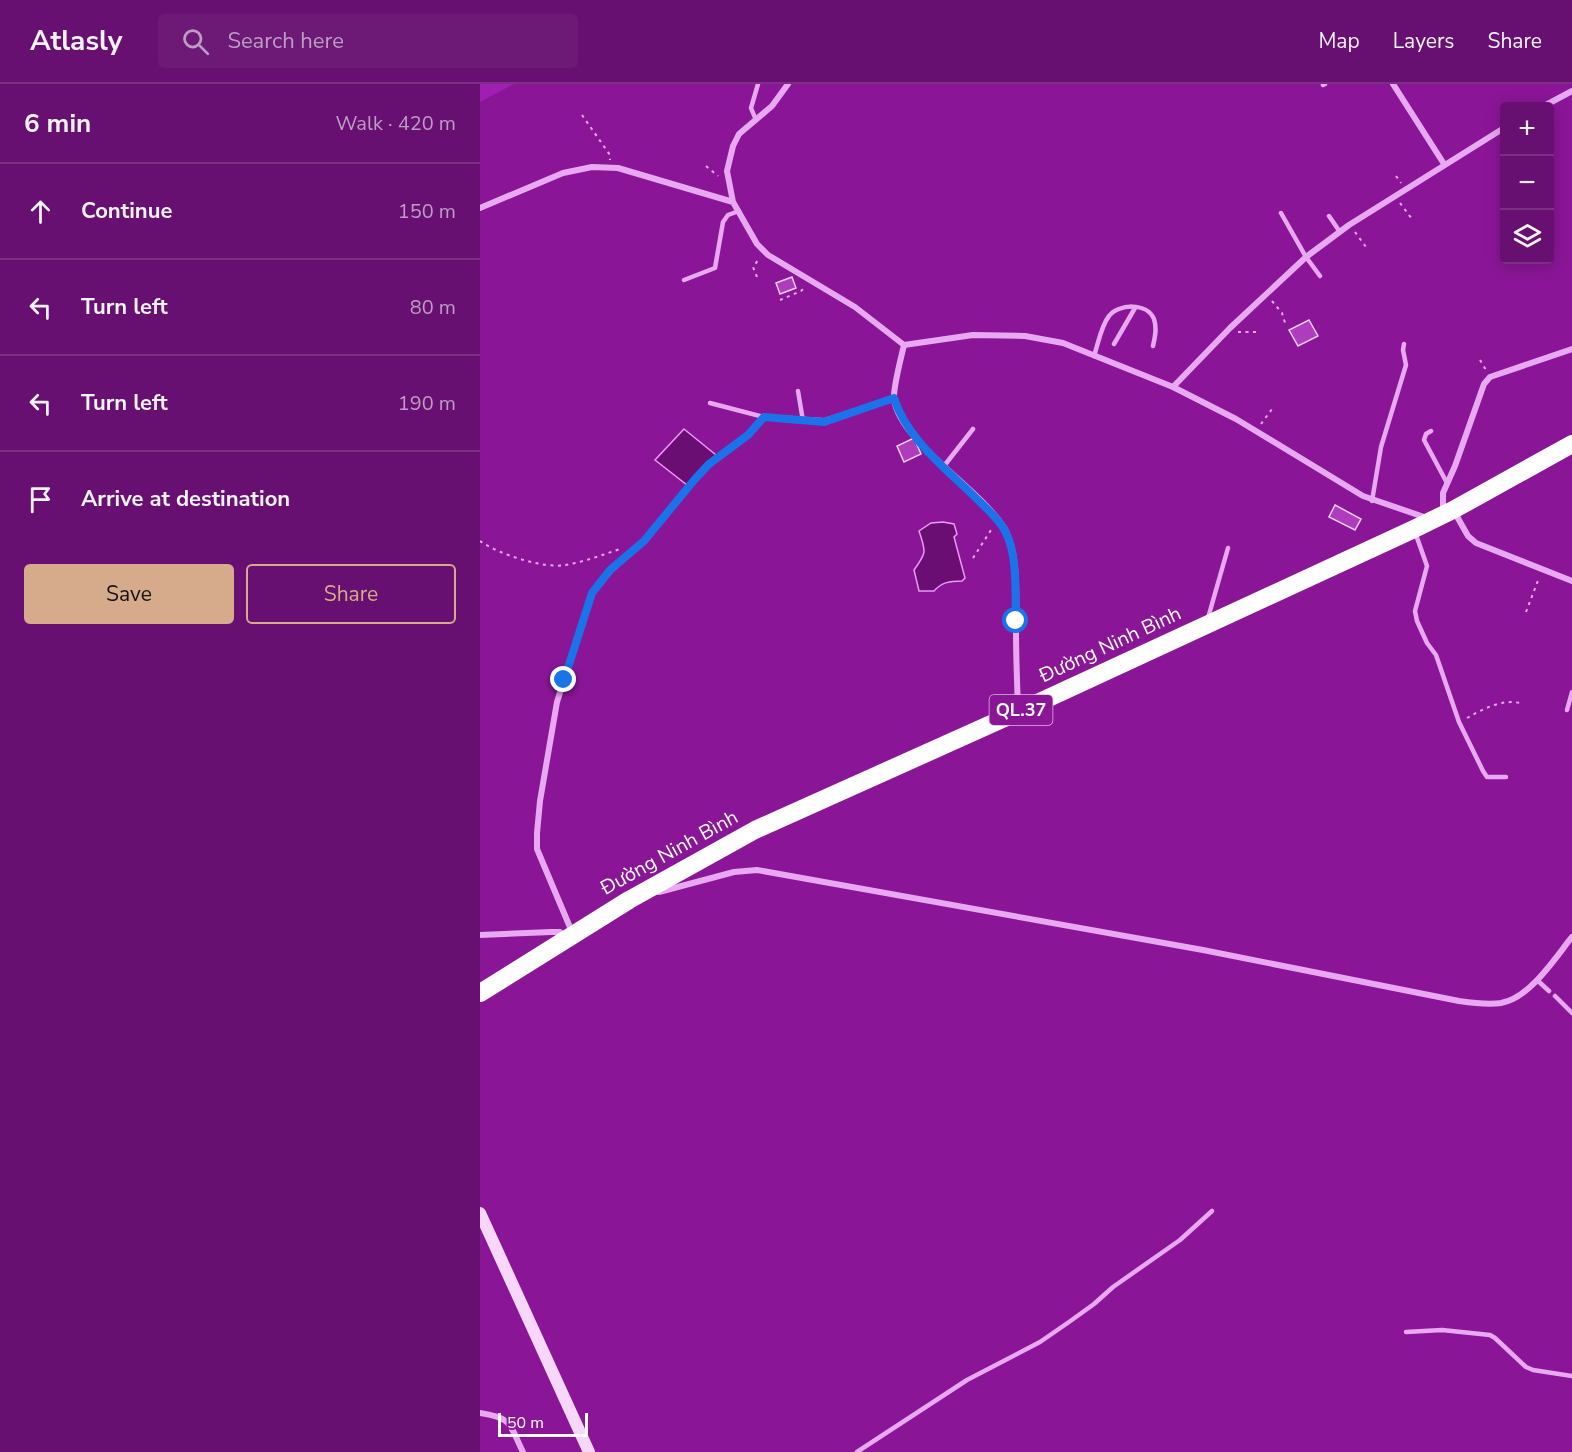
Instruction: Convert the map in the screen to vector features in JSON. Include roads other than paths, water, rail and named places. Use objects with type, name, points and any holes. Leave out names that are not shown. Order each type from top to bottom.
[{"type":"highway","name":"Đường Ninh Bình","points":[[486,989],[629,900],[755,830],[1018,712],[1414,529],[1572,444]]},
{"type":"main road","points":[[480,1002],[486,989]]},
{"type":"main road","points":[[480,1213],[589,1452]]},
{"type":"street","points":[[788,84],[772,106],[739,134],[729,158],[727,171],[734,202],[757,244],[766,253],[855,307],[904,345],[957,336],[1011,335],[1063,343],[1173,387],[1236,419],[1372,501],[1443,515],[1476,543],[1572,581]]},
{"type":"street","points":[[1393,84],[1444,164]]},
{"type":"street","points":[[1551,102],[1572,91]]},
{"type":"street","points":[[1173,387],[1230,328],[1306,257],[1349,225],[1500,130]]},
{"type":"street","points":[[480,208],[563,173],[592,167],[618,168],[734,202]]},
{"type":"street","points":[[904,345],[894,398],[899,415],[912,432],[998,521],[1005,530],[1012,548],[1016,586],[1018,712]]},
{"type":"street","points":[[1443,515],[1443,493],[1484,384],[1490,377],[1572,349]]},
{"type":"street","points":[[570,936],[537,849],[540,801],[557,702],[592,593],[610,570],[644,541],[709,464],[748,435],[764,417],[824,422],[894,398]]},
{"type":"street","points":[[629,900],[734,872],[757,870],[1203,950],[1482,1004],[1503,1003],[1517,998],[1537,980],[1572,937]]},
{"type":"street","points":[[480,935],[560,932],[570,936]]},
{"type":"street","points":[[480,1413],[506,1419],[523,1452]]},
{"type":"lane","points":[[756,120],[751,108],[758,84]]},
{"type":"lane","points":[[684,280],[715,268],[724,218],[738,211]]},
{"type":"lane","points":[[1281,213],[1306,257],[1320,276]]},
{"type":"lane","points":[[1329,216],[1340,232]]},
{"type":"lane","points":[[1094,356],[1105,322],[1110,314],[1127,306],[1148,311],[1153,317],[1156,332],[1153,346]]},
{"type":"lane","points":[[1114,344],[1135,308]]},
{"type":"lane","points":[[1372,501],[1381,447],[1406,365],[1404,344]]},
{"type":"lane","points":[[798,391],[804,421]]},
{"type":"lane","points":[[710,403],[764,417]]},
{"type":"lane","points":[[944,465],[973,429]]},
{"type":"lane","points":[[1431,430],[1426,434],[1424,440],[1447,483]]},
{"type":"lane","points":[[1414,529],[1427,566],[1415,611],[1417,621],[1427,643],[1436,655],[1459,722],[1487,777],[1506,777]]},
{"type":"lane","points":[[1207,624],[1228,548]]},
{"type":"lane","points":[[1568,710],[1572,692]]},
{"type":"lane","points":[[1537,980],[1549,991]]},
{"type":"lane","points":[[1555,996],[1572,1013]]},
{"type":"lane","points":[[857,1452],[967,1380],[1040,1342],[1180,1240],[1212,1211]]},
{"type":"lane","points":[[1406,1332],[1442,1330],[1490,1335],[1526,1367],[1572,1376]]}]
